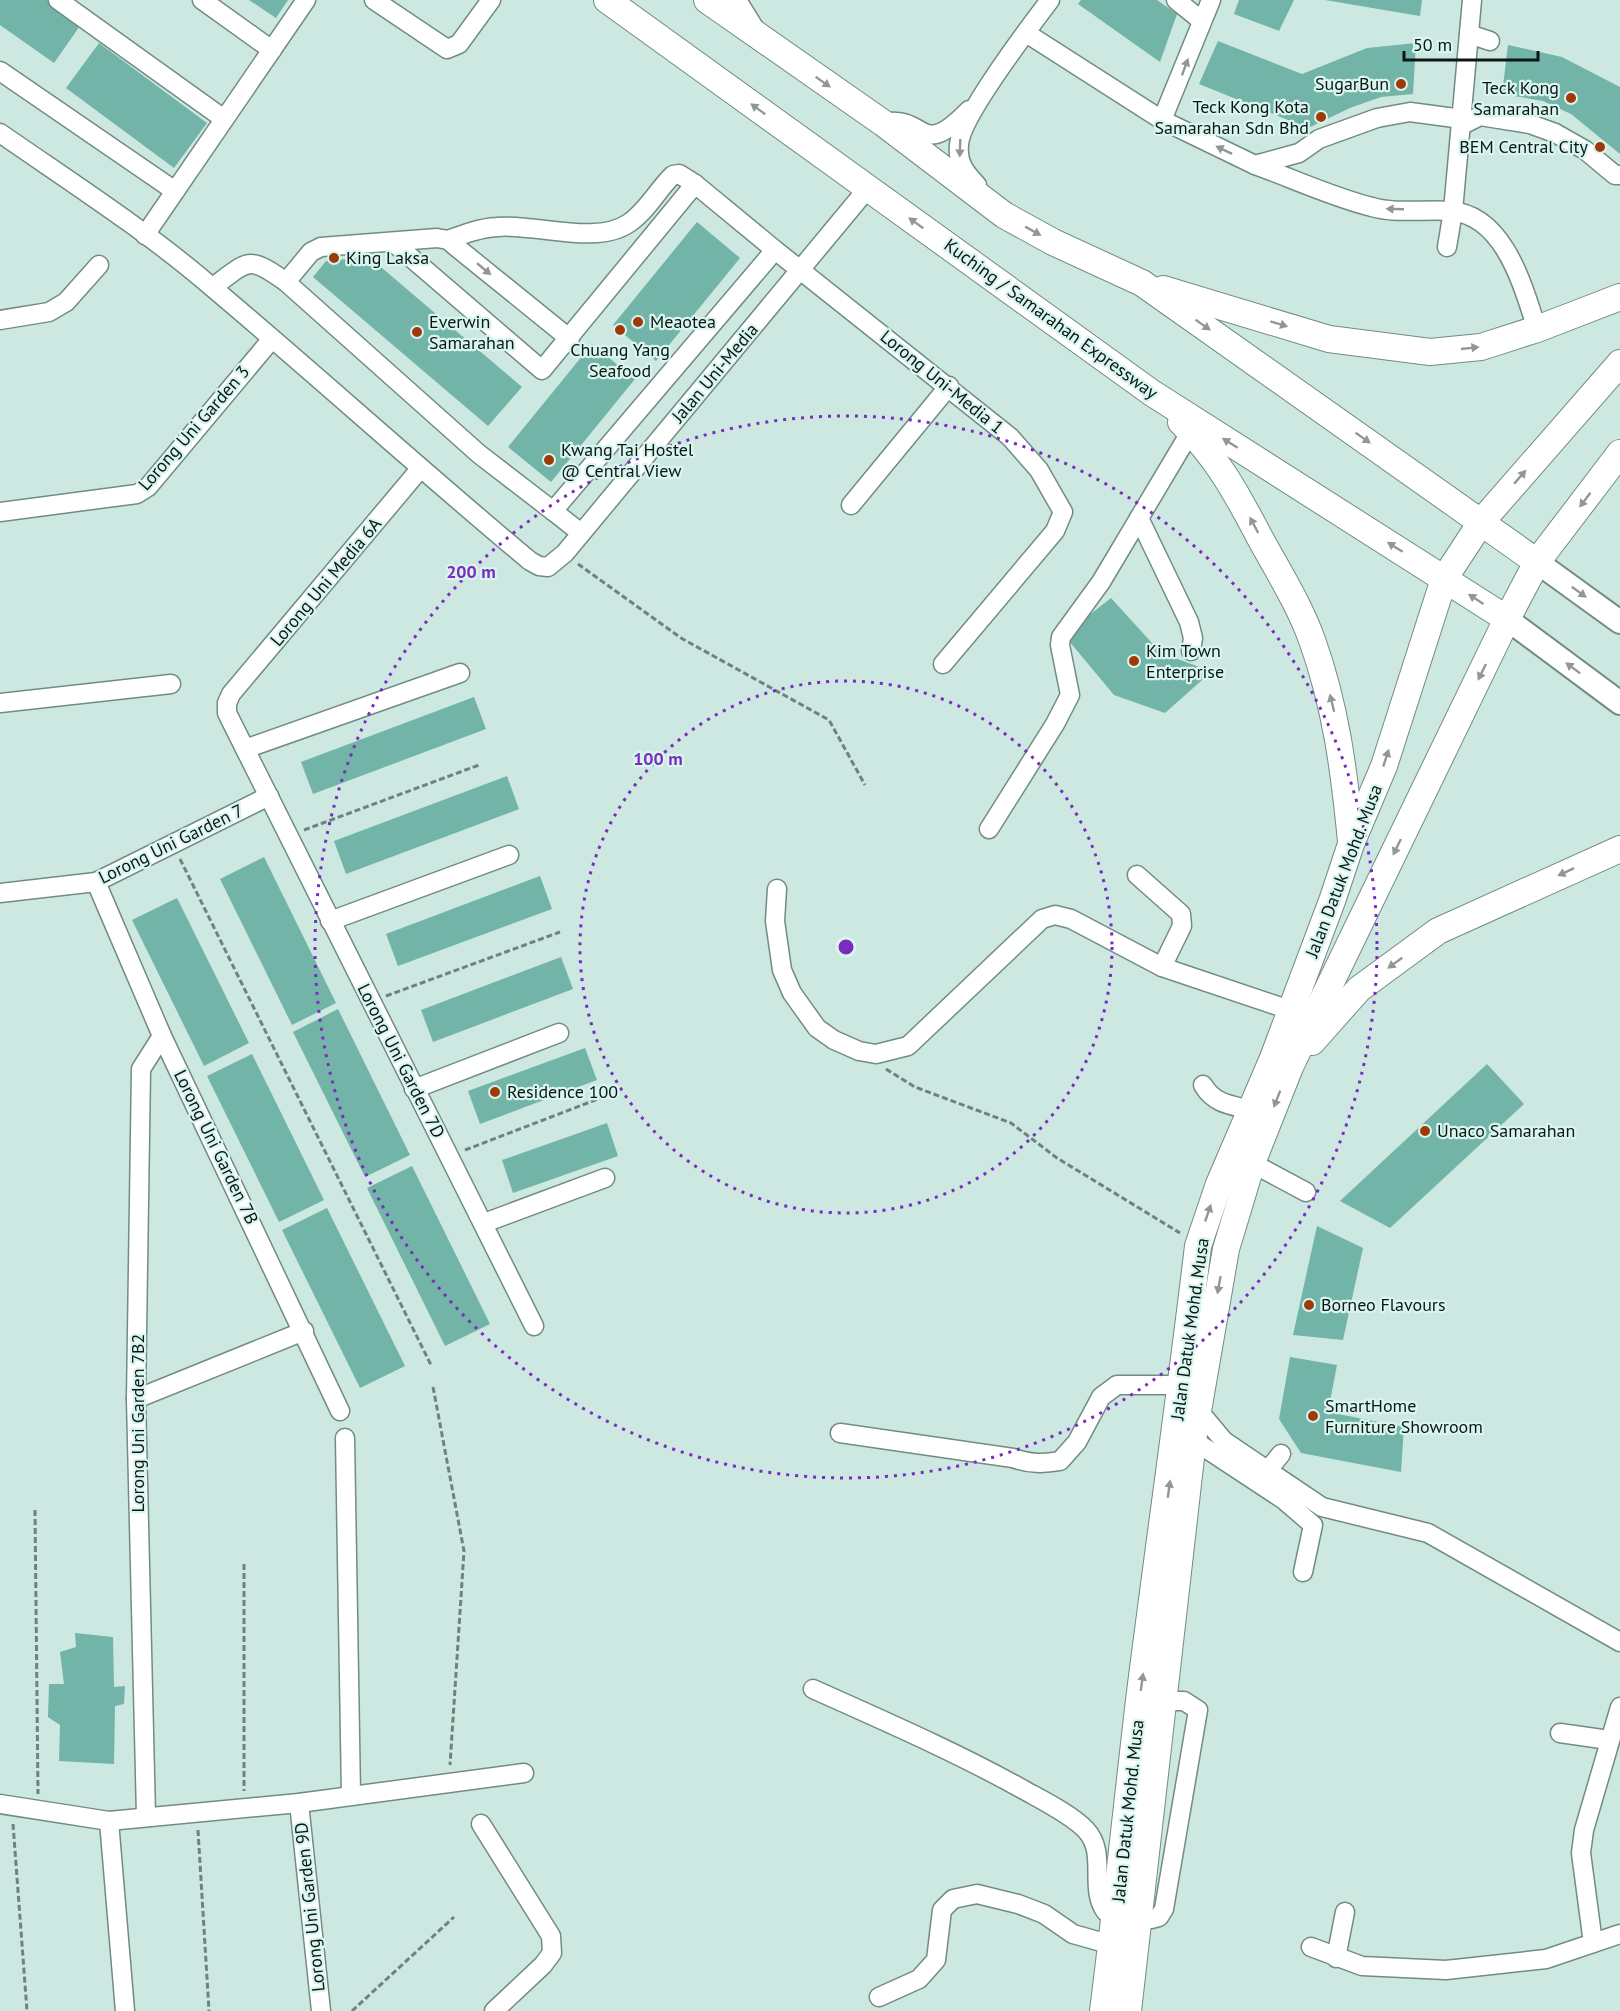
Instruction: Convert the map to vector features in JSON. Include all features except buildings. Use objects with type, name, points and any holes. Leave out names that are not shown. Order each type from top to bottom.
[{"type":"highway","name":"Kuching / Samarahan Expressway","points":[[607,0],[1152,393],[1507,619]]},
{"type":"highway","points":[[707,0],[883,123],[1004,215],[1053,242],[1142,283],[1329,339],[1430,352],[1481,347],[1537,329],[1620,297]]},
{"type":"highway","points":[[1142,283],[1537,562]]},
{"type":"highway","name":"Jalan Datuk Mohd. Musa","points":[[1128,2011],[1127,1915],[1139,1700],[1182,1385],[1198,1246],[1219,1184],[1251,1110],[1332,901],[1351,844],[1384,766],[1444,579],[1482,521],[1620,363]]},
{"type":"highway","points":[[1152,393],[1191,431],[1225,472],[1294,599],[1311,638],[1332,702],[1342,754],[1351,844]]},
{"type":"highway","name":"Jalan Datuk Mohd. Musa","points":[[1103,2011],[1112,1945],[1127,1915],[1162,1701],[1193,1440],[1226,1249],[1252,1163],[1290,1067],[1507,619],[1537,562],[1620,453]]},
{"type":"highway","points":[[1290,1067],[1359,989],[1438,932],[1620,849]]},
{"type":"main road","points":[[1537,562],[1620,622]]},
{"type":"main road","points":[[1507,619],[1620,703]]},
{"type":"street","points":[[58,0],[224,119]]},
{"type":"street","points":[[202,0],[272,50]]},
{"type":"street","points":[[145,235],[306,0]]},
{"type":"street","points":[[374,0],[447,49],[459,44],[491,0]]},
{"type":"street","points":[[737,0],[760,38]]},
{"type":"street","points":[[1004,215],[990,195],[967,175],[959,154],[958,141],[983,95],[1050,0]]},
{"type":"street","points":[[1176,0],[1202,21]]},
{"type":"street","points":[[1162,120],[1211,0]]},
{"type":"street","points":[[1447,247],[1453,211],[1472,0]]},
{"type":"street","points":[[1026,33],[1162,120],[1255,165],[1374,208],[1453,211],[1475,219],[1501,243],[1519,279],[1537,329]]},
{"type":"street","points":[[1469,34],[1490,41]]},
{"type":"street","points":[[0,71],[175,191]]},
{"type":"street","points":[[883,123],[894,121],[929,136],[939,134],[950,129],[983,95]]},
{"type":"street","points":[[1255,165],[1299,153],[1319,139],[1377,118],[1410,112],[1462,122],[1480,116],[1530,123],[1586,150],[1615,175],[1620,175]]},
{"type":"street","name":"Jalan Uni-Media","points":[[0,133],[145,235],[213,287],[420,470],[539,566],[548,567],[565,554],[868,188]]},
{"type":"street","points":[[394,243],[539,370],[546,369],[696,184],[679,174],[673,175],[629,223],[606,232],[554,231],[498,226],[477,230],[448,240]]},
{"type":"street","name":"Lorong Uni-Media 1","points":[[696,184],[1011,437],[1039,470],[1063,512],[1055,531],[943,664]]},
{"type":"street","points":[[286,282],[311,252],[321,247],[437,238],[448,240],[570,339]]},
{"type":"street","points":[[554,511],[776,249]]},
{"type":"street","points":[[213,287],[242,265],[252,263],[262,265],[286,282],[479,454],[581,533]]},
{"type":"street","points":[[0,320],[49,312],[66,302],[99,265]]},
{"type":"street","name":"Lorong Uni Garden 3","points":[[0,512],[137,494],[148,487],[271,340]]},
{"type":"street","points":[[851,505],[949,386]]},
{"type":"street","points":[[989,829],[1055,724],[1070,695],[1060,645],[1061,637],[1101,582],[1191,431]]},
{"type":"street","name":"Lorong Uni Media 6A","points":[[231,694],[420,470]]},
{"type":"street","points":[[1139,518],[1189,622],[1193,638],[1191,651]]},
{"type":"street","points":[[245,749],[460,673]]},
{"type":"street","points":[[0,703],[171,684]]},
{"type":"street","name":"Lorong Uni Garden 7D","points":[[231,694],[227,703],[227,713],[534,1326]]},
{"type":"street","name":"Lorong Uni Garden 7","points":[[0,893],[96,882],[269,796]]},
{"type":"street","points":[[330,921],[509,855]]},
{"type":"street","points":[[1137,875],[1181,914],[1182,926],[1162,967]]},
{"type":"street","name":"Lorong Uni Garden 7B","points":[[96,882],[162,1036],[340,1411]]},
{"type":"street","points":[[777,890],[775,921],[782,970],[792,993],[817,1028],[834,1040],[859,1051],[876,1054],[908,1046],[1020,937],[1042,919],[1055,915],[1071,919],[1162,967],[1290,1010]]},
{"type":"street","points":[[414,1089],[559,1033]]},
{"type":"street","name":"Lorong Uni Garden 7B2","points":[[146,1816],[136,1399],[141,1069],[162,1036]]},
{"type":"street","points":[[1203,1085],[1209,1095],[1217,1101],[1251,1110]]},
{"type":"street","points":[[1252,1163],[1306,1192]]},
{"type":"street","points":[[484,1223],[605,1178]]},
{"type":"street","points":[[136,1399],[304,1331]]},
{"type":"street","points":[[840,1433],[1013,1458],[1030,1464],[1046,1464],[1060,1461],[1077,1442],[1101,1397],[1117,1385],[1182,1385]]},
{"type":"street","points":[[1198,1410],[1224,1440],[1322,1507],[1428,1533],[1620,1642]]},
{"type":"street","points":[[345,1438],[351,1795]]},
{"type":"street","points":[[1193,1440],[1284,1500],[1313,1525],[1303,1572]]},
{"type":"street","points":[[1268,1470],[1281,1454]]},
{"type":"street","points":[[813,1689],[981,1765],[1043,1800],[1086,1830],[1098,1858],[1099,1902],[1107,1912],[1151,1919],[1159,1917],[1164,1910],[1198,1710],[1184,1701],[1162,1701]]},
{"type":"street","points":[[1593,1943],[1581,1853],[1584,1830],[1620,1707]]},
{"type":"street","points":[[1560,1733],[1609,1740]]},
{"type":"street","points":[[6,1805],[109,1821],[299,1803],[524,1773]]},
{"type":"street","name":"Lorong Uni Garden 9D","points":[[299,1803],[321,2011]]},
{"type":"street","points":[[109,1821],[125,2011]]},
{"type":"street","points":[[481,1824],[551,1936],[552,1953],[543,1965],[494,2011]]},
{"type":"street","points":[[879,1997],[919,1978],[936,1959],[942,1910],[953,1899],[977,1894],[1018,1904],[1044,1914],[1073,1934],[1112,1945]]},
{"type":"street","points":[[1336,1958],[1345,1912]]},
{"type":"street","points":[[1311,1947],[1362,1966],[1446,1970],[1546,1959],[1620,1934]]},
{"type":"path","points":[[565,554],[681,638],[829,720],[865,785]]},
{"type":"path","points":[[289,836],[479,765]]},
{"type":"path","points":[[172,844],[431,1365]]},
{"type":"path","points":[[371,1002],[560,932]]},
{"type":"path","points":[[859,1051],[915,1087],[1011,1123],[1057,1158],[1152,1214],[1198,1246]]},
{"type":"path","points":[[449,1156],[611,1094]]},
{"type":"path","points":[[433,1387],[464,1551],[449,1782]]},
{"type":"path","points":[[35,1509],[39,1811]]},
{"type":"path","points":[[243,1564],[244,1807]]},
{"type":"path","points":[[6,1805],[27,2011]]},
{"type":"path","points":[[197,1812],[209,2011]]},
{"type":"path","points":[[352,2011],[454,1917]]},
{"type":"place","name":"SugarBun","points":[[1401,84]]},
{"type":"place","name":"Teck Kong Samarahan","points":[[1571,98]]},
{"type":"place","name":"Teck Kong Kota Samarahan Sdn Bhd","points":[[1321,117]]},
{"type":"place","name":"BEM Central City","points":[[1600,147]]},
{"type":"place","name":"King Laksa","points":[[334,258]]},
{"type":"place","name":"Meaotea","points":[[638,322]]},
{"type":"place","name":"Chuang Yang Seafood","points":[[620,330]]},
{"type":"place","name":"Everwin Samarahan","points":[[417,332]]},
{"type":"place","name":"Kwang Tai Hostel @ Central View","points":[[549,460]]},
{"type":"place","name":"Kim Town Enterprise","points":[[1134,661]]},
{"type":"place","name":"Residence 100","points":[[495,1092]]},
{"type":"place","name":"Unaco Samarahan","points":[[1425,1131]]},
{"type":"place","name":"Borneo Flavours","points":[[1309,1305]]},
{"type":"place","name":"SmartHome Furniture Showroom","points":[[1313,1416]]}]
